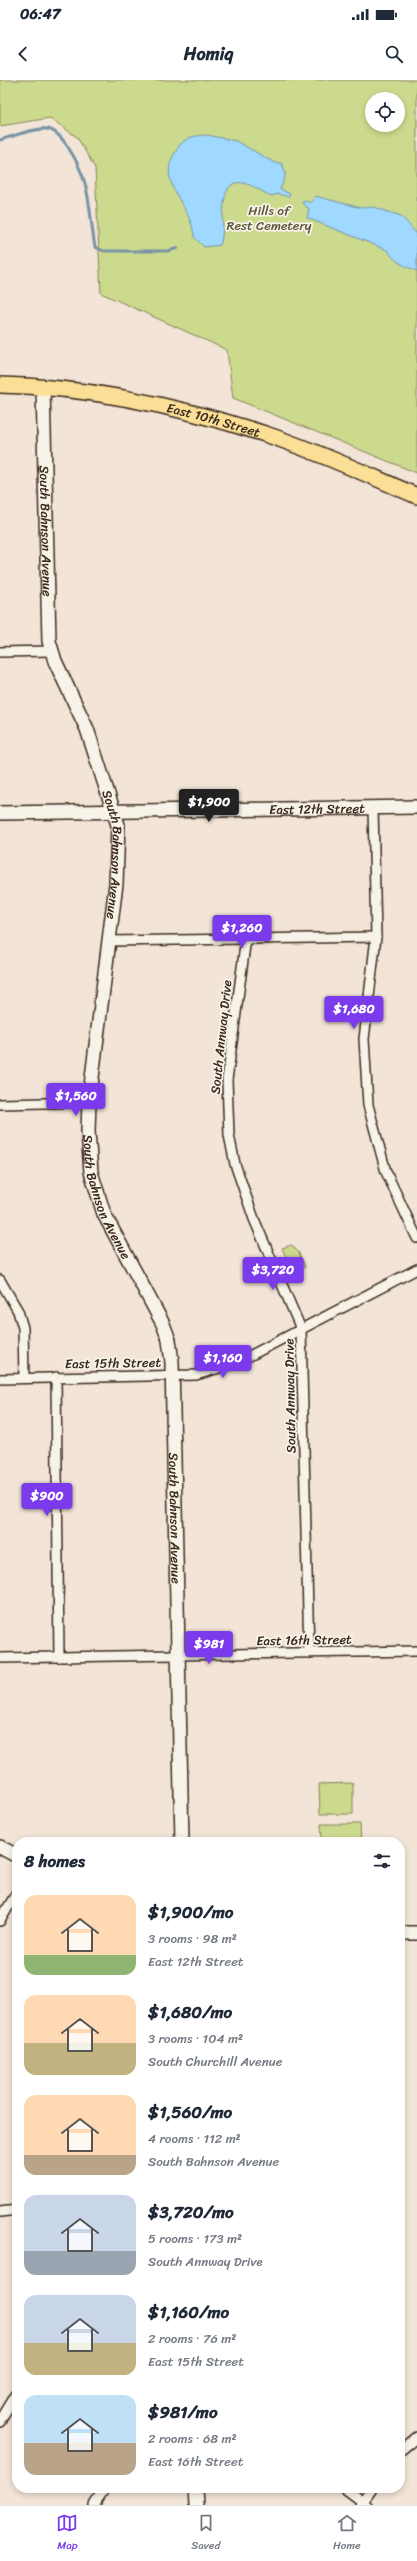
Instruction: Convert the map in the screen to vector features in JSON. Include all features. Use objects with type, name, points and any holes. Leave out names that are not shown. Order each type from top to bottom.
[{"type":"main road","name":"East 10th Street","points":[[0,385],[43,388],[149,404],[227,423],[307,450],[417,496]]},
{"type":"street","name":"South Bahnson Avenue","points":[[43,388],[47,620],[51,651],[80,712],[115,812],[118,826],[118,865],[89,1102],[88,1145],[95,1187],[104,1214],[163,1324],[170,1347],[172,1375],[182,1837]]},
{"type":"street","points":[[0,652],[51,651]]},
{"type":"street","name":"East 12th Street","points":[[0,813],[417,807]]},
{"type":"street","points":[[373,808],[376,937],[364,1038],[368,1105],[386,1172],[417,1238]]},
{"type":"street","points":[[109,941],[376,937]]},
{"type":"street","name":"South Annway Drive","points":[[246,938],[227,1080],[229,1135],[235,1164],[254,1219],[301,1329],[309,1653]]},
{"type":"street","points":[[0,1104],[89,1102]]},
{"type":"street","name":"East 15th Street","points":[[0,1379],[196,1375],[236,1363],[417,1269]]},
{"type":"street","points":[[0,1280],[18,1311],[23,1328],[24,1378]]},
{"type":"street","points":[[56,1377],[59,1657]]},
{"type":"street","name":"East 16th Street","points":[[0,1658],[417,1651]]},
{"type":"street","points":[[0,1847],[12,1853]]},
{"type":"street","points":[[0,1921],[12,1901]]},
{"type":"street","points":[[405,1933],[417,1933]]},
{"type":"street","points":[[0,2212],[12,2211]]},
{"type":"street","points":[[0,2421],[12,2401]]},
{"type":"street","points":[[405,2446],[417,2436]]},
{"type":"street","points":[[94,2505],[102,2493]]},
{"type":"street","points":[[195,2493],[196,2505]]},
{"type":"street","points":[[350,2493],[363,2504],[369,2493]]},
{"type":"green space","name":"Hills of Rest Cemetery","points":[[0,80],[417,80],[417,473],[233,398],[227,350],[101,293],[95,168],[77,137],[50,118],[0,126]]},
{"type":"green space","points":[[292,1245],[299,1253],[305,1267],[293,1273],[282,1248]]},
{"type":"green space","points":[[353,1783],[353,1814],[320,1814],[319,1784]]},
{"type":"green space","points":[[321,1824],[360,1824],[361,1837],[322,1837]]},
{"type":"water","points":[[207,135],[236,141],[275,163],[281,163],[285,176],[280,189],[290,194],[289,197],[278,194],[271,196],[247,184],[234,183],[229,188],[225,196],[222,238],[220,245],[204,247],[194,237],[188,215],[176,194],[169,174],[170,163],[179,146],[189,138]]},
{"type":"water","points":[[315,196],[361,208],[374,207],[401,216],[417,234],[417,271],[400,263],[393,258],[387,250],[307,218],[309,209],[302,203],[303,200],[311,203]]},
{"type":"waterway","points":[[0,140],[40,129],[51,130],[61,137],[76,160],[85,184],[95,247],[104,251],[168,251],[178,248]]}]
